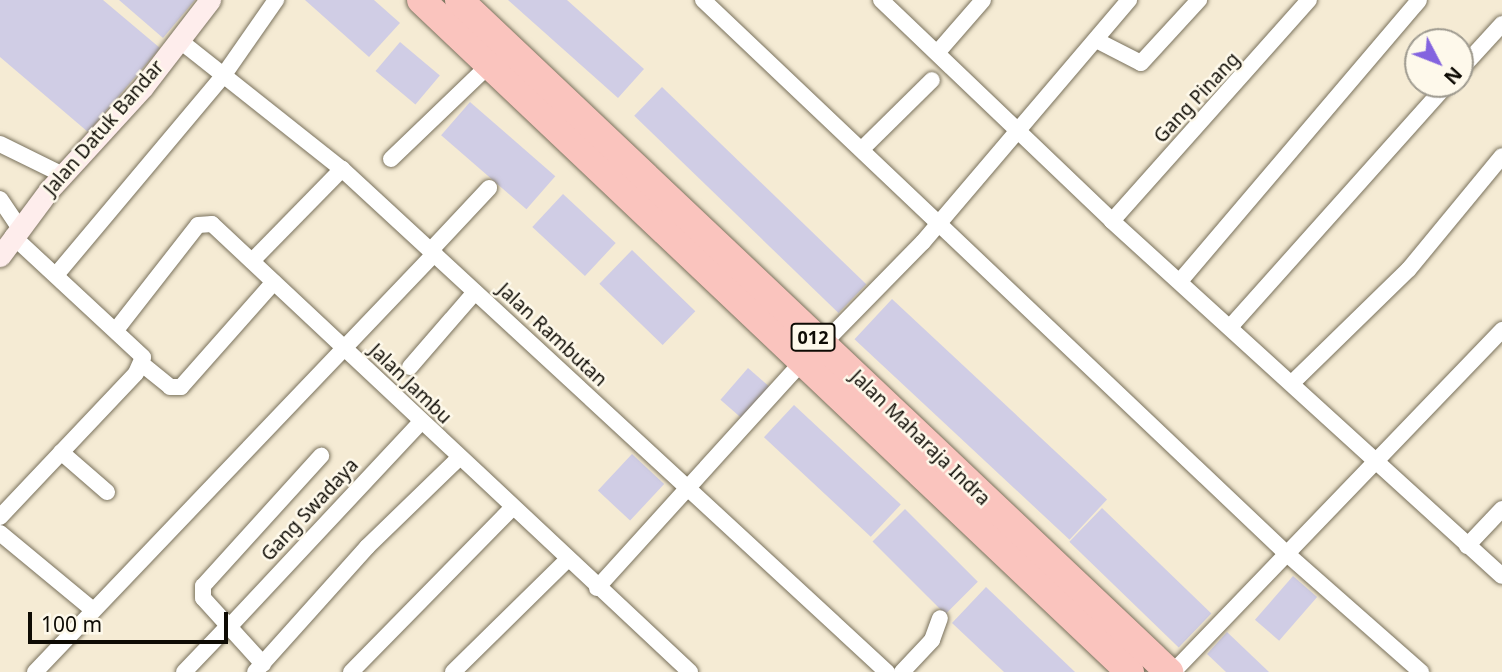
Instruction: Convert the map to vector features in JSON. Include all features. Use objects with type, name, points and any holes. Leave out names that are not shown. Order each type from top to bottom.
[{"type":"highway","name":"Jalan Maharaja Indra","points":[[421,0],[800,364],[1130,672]]},
{"type":"highway","name":"Jalan Maharaja Indra","points":[[459,0],[1171,672]]},
{"type":"highway","points":[[526,103],[547,83]]},
{"type":"street","name":"Jalan Datuk Bandar","points":[[0,256],[16,231],[210,0]]},
{"type":"street","points":[[56,275],[223,76],[276,0]]},
{"type":"street","points":[[703,0],[941,222],[1286,553],[1421,672]]},
{"type":"street","points":[[882,0],[1112,221],[1181,280],[1375,464],[1502,576]]},
{"type":"street","points":[[937,53],[984,0]]},
{"type":"street","points":[[822,345],[941,222],[1017,129],[1098,41],[1129,0]]},
{"type":"street","points":[[1098,41],[1142,63],[1199,0]]},
{"type":"street","name":"Gang Pinang","points":[[1112,221],[1309,0]]},
{"type":"street","points":[[1181,280],[1419,0]]},
{"type":"street","points":[[1474,55],[1502,24]]},
{"type":"street","name":"Jalan Rambutan","points":[[179,40],[342,169],[887,672]]},
{"type":"street","points":[[391,159],[489,65]]},
{"type":"street","points":[[862,149],[932,80]]},
{"type":"street","points":[[1231,326],[1435,98]]},
{"type":"street","points":[[0,144],[62,175]]},
{"type":"street","points":[[1292,383],[1409,268],[1502,156]]},
{"type":"street","points":[[252,261],[342,169]]},
{"type":"street","points":[[35,672],[344,349],[489,188]]},
{"type":"street","points":[[0,199],[16,231],[56,275],[141,353],[142,364],[170,387],[181,387],[274,282]]},
{"type":"street","name":"Jalan Jambu","points":[[116,330],[198,225],[212,224],[420,423],[690,672]]},
{"type":"street","points":[[410,367],[475,292]]},
{"type":"street","points":[[1171,672],[1502,330]]},
{"type":"street","points":[[0,517],[142,364]]},
{"type":"street","points":[[597,588],[800,364]]},
{"type":"street","name":"Gang Swadaya","points":[[184,672],[420,423]]},
{"type":"street","points":[[61,452],[107,492]]},
{"type":"street","points":[[321,456],[202,586],[203,598],[229,625],[259,668],[367,547],[459,458]]},
{"type":"street","points":[[351,672],[512,508]]},
{"type":"street","points":[[1467,546],[1502,509]]},
{"type":"street","points":[[0,533],[93,610]]},
{"type":"street","points":[[453,672],[567,560]]},
{"type":"street","points":[[902,672],[932,640],[940,618]]},
{"type":"building","points":[[0,0],[103,0],[160,48],[88,132],[0,57]]},
{"type":"building","points":[[119,0],[195,0],[163,38]]},
{"type":"building","points":[[305,0],[374,0],[400,23],[369,57]]},
{"type":"building","points":[[508,0],[567,0],[644,69],[618,98]]},
{"type":"building","points":[[400,42],[440,75],[415,105],[376,71]]},
{"type":"building","points":[[662,87],[866,284],[839,313],[634,116]]},
{"type":"building","points":[[470,102],[555,176],[526,209],[441,135]]},
{"type":"building","points":[[563,194],[616,243],[585,276],[532,227]]},
{"type":"building","points":[[632,250],[695,311],[663,345],[599,284]]},
{"type":"building","points":[[892,299],[1107,500],[1070,540],[854,339]]},
{"type":"building","points":[[748,368],[771,388],[743,419],[720,400]]},
{"type":"building","points":[[794,405],[901,505],[871,537],[764,437]]},
{"type":"building","points":[[632,454],[664,484],[630,521],[598,491]]},
{"type":"building","points":[[1102,508],[1211,614],[1179,647],[1069,542]]},
{"type":"building","points":[[905,509],[978,582],[945,614],[872,542]]},
{"type":"building","points":[[1293,576],[1317,597],[1279,641],[1255,620]]},
{"type":"building","points":[[986,587],[1075,672],[1004,672],[952,623]]},
{"type":"building","points":[[1227,632],[1269,672],[1226,672],[1207,654]]}]
